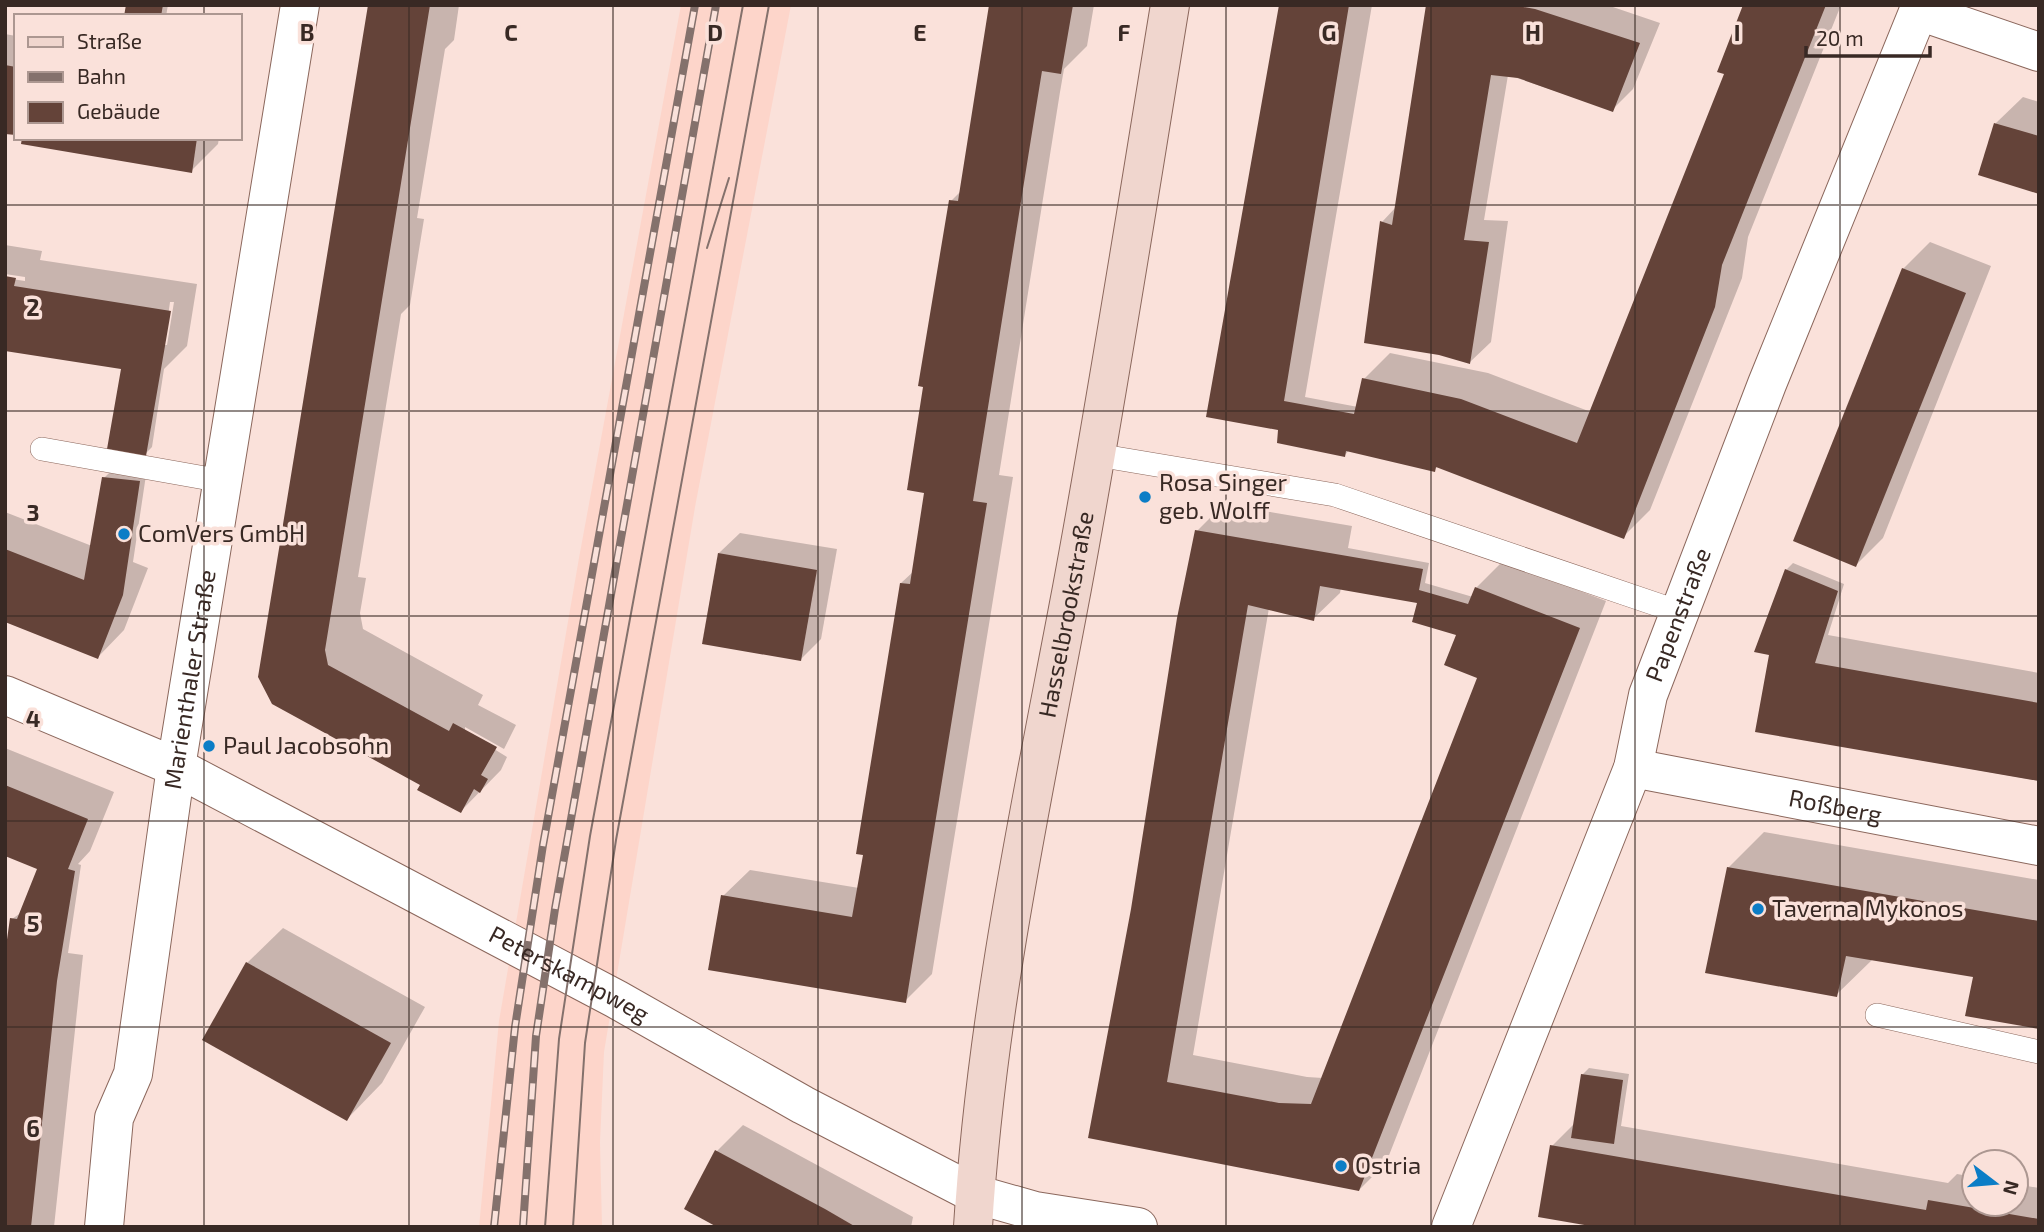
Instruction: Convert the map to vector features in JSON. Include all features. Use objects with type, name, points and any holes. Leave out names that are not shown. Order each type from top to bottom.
[{"type":"street","name":"Marienthaler Straße","points":[[104,1227],[114,1118],[133,1074],[176,767],[300,5]]},
{"type":"street","name":"Hasselbrookstraße","points":[[974,1211],[979,1133],[1011,913],[1097,455],[1170,5]]},
{"type":"street","points":[[1920,8],[2039,52]]},
{"type":"street","name":"Papenstraße","points":[[1451,1227],[1633,768],[1648,695],[1679,612],[1767,384],[1920,8]]},
{"type":"street","name":"Peterskampweg","points":[[5,695],[176,767],[616,999],[803,1105],[974,1211],[1035,1211],[1138,1227]]},
{"type":"street","name":"Roßberg","points":[[1633,768],[2039,846]]},
{"type":"lane","points":[[42,449],[222,481]]},
{"type":"lane","points":[[1097,455],[1335,495],[1679,612]]},
{"type":"lane","points":[[1877,1015],[2039,1052]]},
{"type":"shaded area","points":[[681,5],[791,5],[695,507],[604,1052],[600,1142],[602,1227],[479,1227],[499,1021],[579,558]]},
{"type":"building","points":[[126,5],[163,5],[161,14],[124,14]]},
{"type":"building","points":[[368,5],[430,5],[325,650],[328,665],[449,731],[453,723],[497,747],[481,775],[488,779],[480,793],[474,789],[461,813],[417,790],[420,785],[272,704],[258,677]]},
{"type":"building","points":[[989,5],[1073,5],[1061,74],[1042,71],[973,501],[987,503],[906,1003],[708,970],[721,895],[852,917],[863,855],[856,854],[900,583],[910,584],[924,493],[907,490],[923,387],[918,386],[949,200],[958,201]]},
{"type":"building","points":[[1279,5],[1349,5],[1284,401],[1354,414],[1362,378],[1461,399],[1577,443],[1724,74],[1717,72],[1743,5],[1826,5],[1722,265],[1715,307],[1624,539],[1436,467],[1435,472],[1346,451],[1345,457],[1277,443],[1278,430],[1206,417]]},
{"type":"building","points":[[1426,5],[1512,5],[1535,9],[1640,43],[1613,112],[1518,78],[1491,75],[1464,240],[1489,242],[1470,364],[1439,355],[1364,343],[1380,221],[1392,225]]},
{"type":"building","points":[[5,65],[14,67],[14,135],[5,134]]},
{"type":"building","points":[[1994,123],[2039,136],[2039,194],[1978,175]]},
{"type":"building","points":[[22,140],[197,140],[192,173],[21,144]]},
{"type":"building","points":[[1902,268],[1966,293],[1856,567],[1793,541]]},
{"type":"building","points":[[5,276],[16,278],[14,286],[171,311],[146,456],[107,449],[121,369],[5,351]]},
{"type":"building","points":[[102,477],[140,481],[123,595],[98,659],[5,622],[5,549],[84,580]]},
{"type":"building","points":[[1195,530],[1423,569],[1419,590],[1468,604],[1475,587],[1580,628],[1359,1191],[1088,1138],[1131,909],[1177,618]],"holes":[[[1320,586],[1417,603],[1412,622],[1456,635],[1444,665],[1477,678],[1311,1104],[1279,1103],[1167,1082],[1248,605],[1314,621]]]},
{"type":"building","points":[[718,553],[817,570],[801,661],[702,644]]},
{"type":"building","points":[[1785,569],[1838,591],[1815,663],[2039,703],[2039,781],[1755,732],[1769,655],[1754,652]]},
{"type":"building","points":[[5,785],[88,819],[68,869],[75,871],[57,981],[31,1227],[5,1227],[5,954],[10,918],[17,919],[37,869],[5,856]]},
{"type":"building","points":[[1727,867],[2039,921],[2039,1029],[1965,1016],[1973,977],[1846,956],[1837,997],[1705,973]]},
{"type":"building","points":[[246,962],[391,1043],[347,1121],[202,1040]]},
{"type":"building","points":[[1581,1074],[1623,1080],[1614,1144],[1571,1138]]},
{"type":"building","points":[[1550,1145],[1926,1210],[1928,1200],[1960,1205],[1960,1218],[2030,1217],[2039,1219],[2039,1227],[1596,1227],[1538,1217]]},
{"type":"building","points":[[715,1150],[856,1227],[717,1227],[684,1209]]},
{"type":"tram line","points":[[545,1227],[559,1039],[590,836],[743,5]]},
{"type":"tram line","points":[[573,1227],[585,1043],[616,840],[769,5]]},
{"type":"tram line","points":[[707,248],[729,178]]},
{"type":"railway","points":[[494,1227],[515,1027],[543,845],[695,5]]},
{"type":"railway","points":[[523,1227],[536,1036],[555,909],[716,5]]},
{"type":"place","name":"Rosa Singer geb. Wolff","points":[[1145,497]]},
{"type":"place","name":"ComVers GmbH","points":[[124,534]]},
{"type":"place","name":"Paul Jacobsohn","points":[[209,746]]},
{"type":"place","name":"Taverna Mykonos","points":[[1758,909]]},
{"type":"place","name":"Ostria","points":[[1341,1166]]}]
